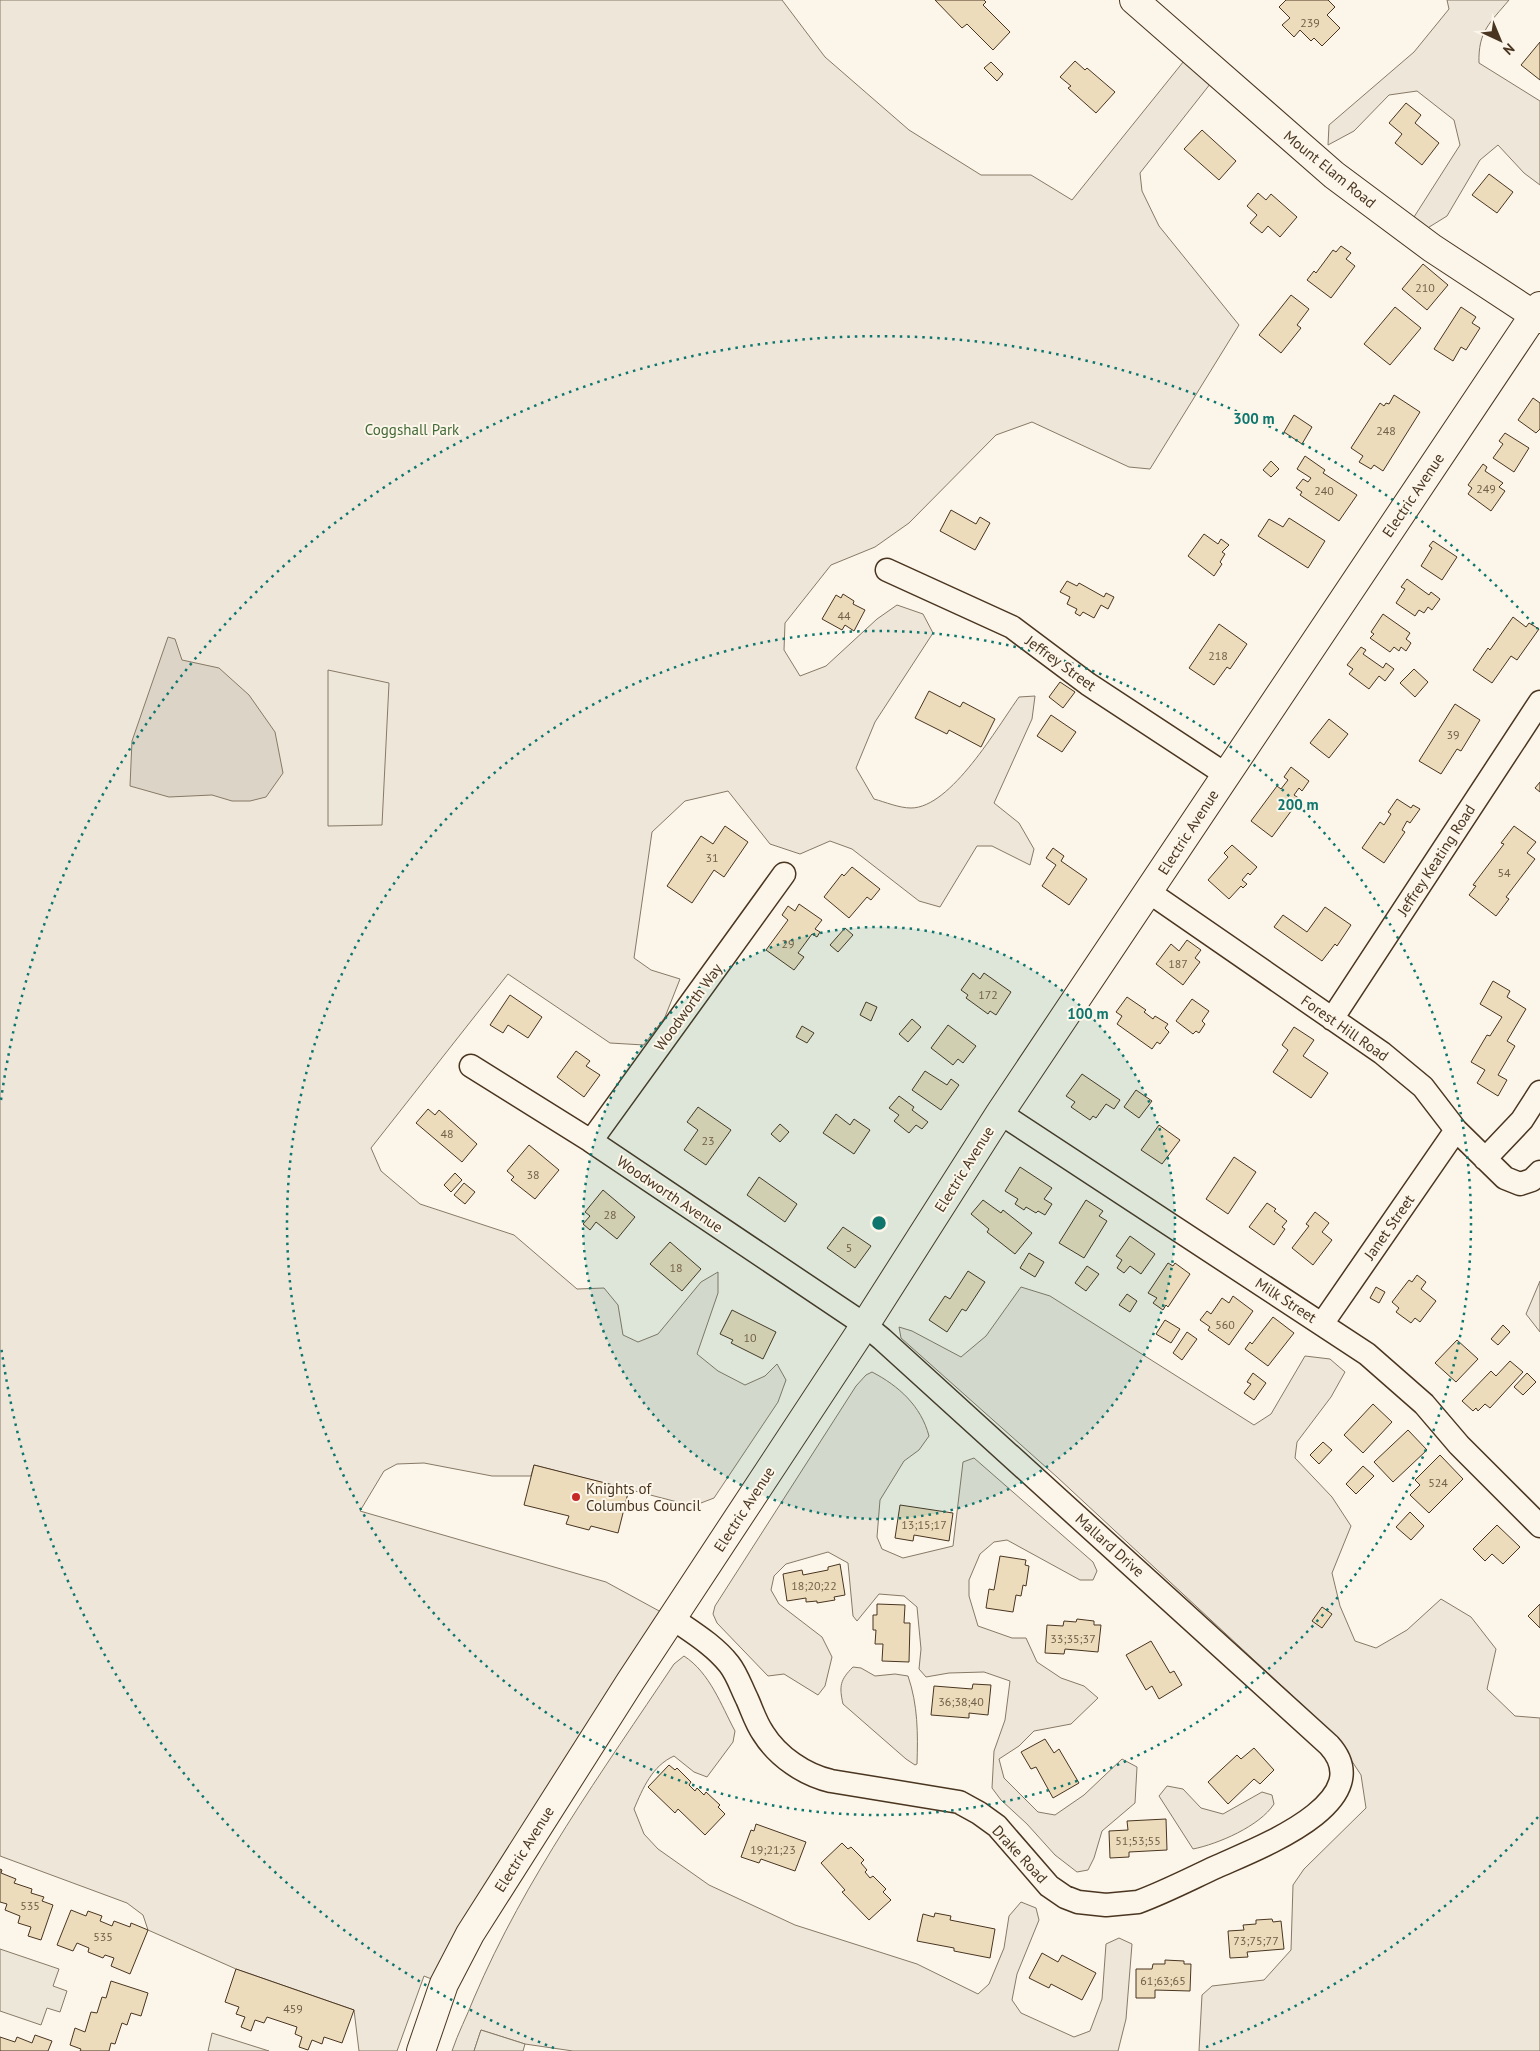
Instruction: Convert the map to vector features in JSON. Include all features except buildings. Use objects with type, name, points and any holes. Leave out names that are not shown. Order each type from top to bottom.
[{"type":"main road","name":"Mount Elam Road","points":[[1134,0],[1334,175],[1432,248],[1538,313]]},
{"type":"main road","name":"Electric Avenue","points":[[421,2051],[444,1984],[470,1934],[672,1618],[865,1325],[1000,1113],[1226,774],[1538,313]]},
{"type":"street","name":"Jeffrey Street","points":[[887,570],[1012,627],[1088,684],[1226,774]]},
{"type":"street","name":"Jeffrey Keating Road","points":[[1332,1019],[1540,702]]},
{"type":"street","name":"Woodworth Way","points":[[592,1141],[784,874]]},
{"type":"street","name":"Forest Hill Road","points":[[1148,892],[1382,1053],[1411,1076],[1433,1098],[1456,1130],[1504,1178],[1520,1184],[1532,1180],[1540,1172]]},
{"type":"street","name":"Woodworth Avenue","points":[[472,1066],[592,1141],[865,1325]]},
{"type":"street","points":[[1485,1159],[1522,1120],[1540,1092]]},
{"type":"street","name":"Milk Street","points":[[1000,1113],[1367,1354],[1409,1390],[1459,1445],[1540,1526]]},
{"type":"street","name":"Janet Street","points":[[1322,1324],[1456,1130]]},
{"type":"street","name":"Mallard Drive","points":[[865,1325],[892,1347],[1329,1745],[1340,1761],[1342,1773]]},
{"type":"street","name":"Drake Road","points":[[672,1618],[725,1659],[734,1673],[764,1734],[779,1751],[801,1769],[814,1776],[832,1781],[946,1799],[968,1807],[984,1816],[1006,1835],[1054,1890],[1078,1902],[1106,1906],[1138,1902],[1282,1837],[1308,1820],[1328,1802],[1338,1789],[1342,1773]]},
{"type":"green space","name":"Coggshall Park","points":[[0,0],[782,0],[825,57],[909,130],[981,175],[1031,175],[1072,200],[1192,51],[1218,74],[1140,173],[1142,191],[1159,226],[1239,325],[1150,469],[1129,467],[1032,422],[996,435],[909,523],[875,547],[831,565],[785,623],[784,650],[800,676],[826,666],[877,619],[897,605],[923,614],[933,633],[875,722],[856,768],[874,799],[892,805],[911,808],[926,804],[942,795],[972,763],[1019,697],[1035,696],[1032,719],[994,803],[1019,823],[1034,849],[1030,865],[992,846],[977,846],[940,907],[919,901],[852,849],[830,841],[800,854],[770,844],[728,791],[685,801],[652,832],[634,958],[651,970],[680,979],[665,1017],[644,1045],[610,1043],[508,974],[371,1148],[381,1171],[420,1204],[514,1235],[577,1289],[604,1288],[618,1305],[623,1335],[638,1342],[658,1334],[701,1282],[718,1272],[718,1293],[697,1354],[718,1371],[745,1385],[765,1376],[777,1364],[786,1380],[778,1402],[714,1498],[693,1506],[534,1465],[531,1476],[492,1476],[424,1463],[397,1464],[384,1471],[360,1511],[606,1582],[672,1618],[444,1984],[424,1976],[397,2051],[359,2051],[354,2010],[236,1969],[148,1930],[143,1915],[127,1903],[0,1856]]},
{"type":"green space","points":[[1447,0],[1509,0],[1486,28],[1479,52],[1479,63],[1540,101],[1540,185],[1524,173],[1498,145],[1480,160],[1447,216],[1426,229],[1414,217],[1460,145],[1454,120],[1417,91],[1389,95],[1354,131],[1328,145],[1329,125],[1414,52],[1449,9]]},
{"type":"green space","points":[[1540,1281],[1540,1332],[1526,1314]]},
{"type":"green space","points":[[1021,1287],[1050,1296],[1254,1425],[1271,1414],[1305,1356],[1330,1359],[1345,1372],[1331,1397],[1297,1442],[1295,1458],[1332,1497],[1351,1526],[1332,1573],[1340,1606],[1355,1641],[1376,1648],[1407,1630],[1441,1599],[1471,1617],[1496,1649],[1487,1689],[1515,1716],[1540,1718],[1540,2051],[1199,2051],[1202,1995],[1212,1986],[1264,1980],[1291,1950],[1293,1885],[1304,1869],[1366,1808],[1361,1775],[1338,1740],[1310,1712],[1057,1477],[901,1338],[899,1327],[912,1331],[961,1357],[986,1336]]},
{"type":"green space","points":[[872,1372],[900,1390],[908,1398],[921,1415],[929,1436],[919,1450],[904,1461],[880,1500],[877,1537],[882,1549],[903,1558],[953,1546],[963,1462],[974,1458],[1093,1562],[1097,1571],[1093,1580],[1080,1580],[1007,1540],[994,1542],[980,1554],[969,1580],[969,1596],[978,1626],[1012,1638],[1026,1638],[1037,1662],[1061,1678],[1084,1686],[1098,1698],[1071,1724],[1034,1731],[1019,1746],[999,1759],[1004,1778],[1038,1812],[1055,1815],[1084,1795],[1122,1759],[1137,1767],[1135,1803],[1102,1831],[1094,1858],[1088,1870],[1077,1872],[1055,1855],[1027,1824],[1001,1800],[992,1788],[994,1751],[1005,1720],[1010,1681],[984,1672],[949,1673],[926,1677],[919,1669],[921,1649],[917,1607],[904,1596],[879,1594],[857,1621],[853,1616],[848,1563],[828,1552],[786,1564],[774,1576],[771,1590],[779,1604],[822,1637],[832,1657],[825,1686],[818,1695],[784,1674],[768,1676],[717,1623],[713,1614],[715,1606],[856,1386],[866,1375]]},
{"type":"green space","points":[[684,1656],[708,1680],[735,1731],[733,1742],[707,1777],[694,1772],[674,1756],[666,1760],[649,1778],[634,1809],[644,1834],[658,1849],[709,1885],[795,1925],[917,1964],[978,1994],[989,1984],[1004,1948],[1009,1916],[1021,1902],[1036,1908],[1039,1920],[1017,1974],[1012,2000],[1021,2013],[1074,2037],[1090,2031],[1102,1999],[1106,1944],[1119,1938],[1132,1944],[1126,2019],[1118,2051],[573,2051],[525,2044],[481,2030],[474,2051],[452,2051],[494,1954],[541,1868],[566,1826],[674,1664]]},
{"type":"green space","points":[[853,1667],[861,1668],[875,1676],[895,1674],[908,1676],[916,1709],[917,1764],[915,1765],[906,1759],[843,1704],[841,1692],[843,1680]]},
{"type":"green space","points":[[1167,1786],[1183,1789],[1201,1808],[1223,1814],[1262,1792],[1272,1795],[1274,1804],[1268,1812],[1249,1827],[1214,1843],[1193,1849],[1159,1796]]},
{"type":"shaded area","points":[[168,637],[175,639],[182,660],[219,668],[249,695],[275,732],[283,773],[266,797],[250,801],[232,801],[212,795],[169,797],[130,786],[132,741]]},
{"type":"shaded area","points":[[328,670],[389,683],[382,825],[328,826]]},
{"type":"shaded area","points":[[0,1949],[59,1969],[53,1986],[67,1991],[60,2012],[47,2008],[41,2025],[0,2011]]},
{"type":"shaded area","points":[[481,2030],[525,2044],[523,2051],[474,2051]]},
{"type":"shaded area","points":[[212,2033],[269,2051],[208,2051]]},
{"type":"place","name":"Knights of Columbus Council","points":[[576,1497]]}]
